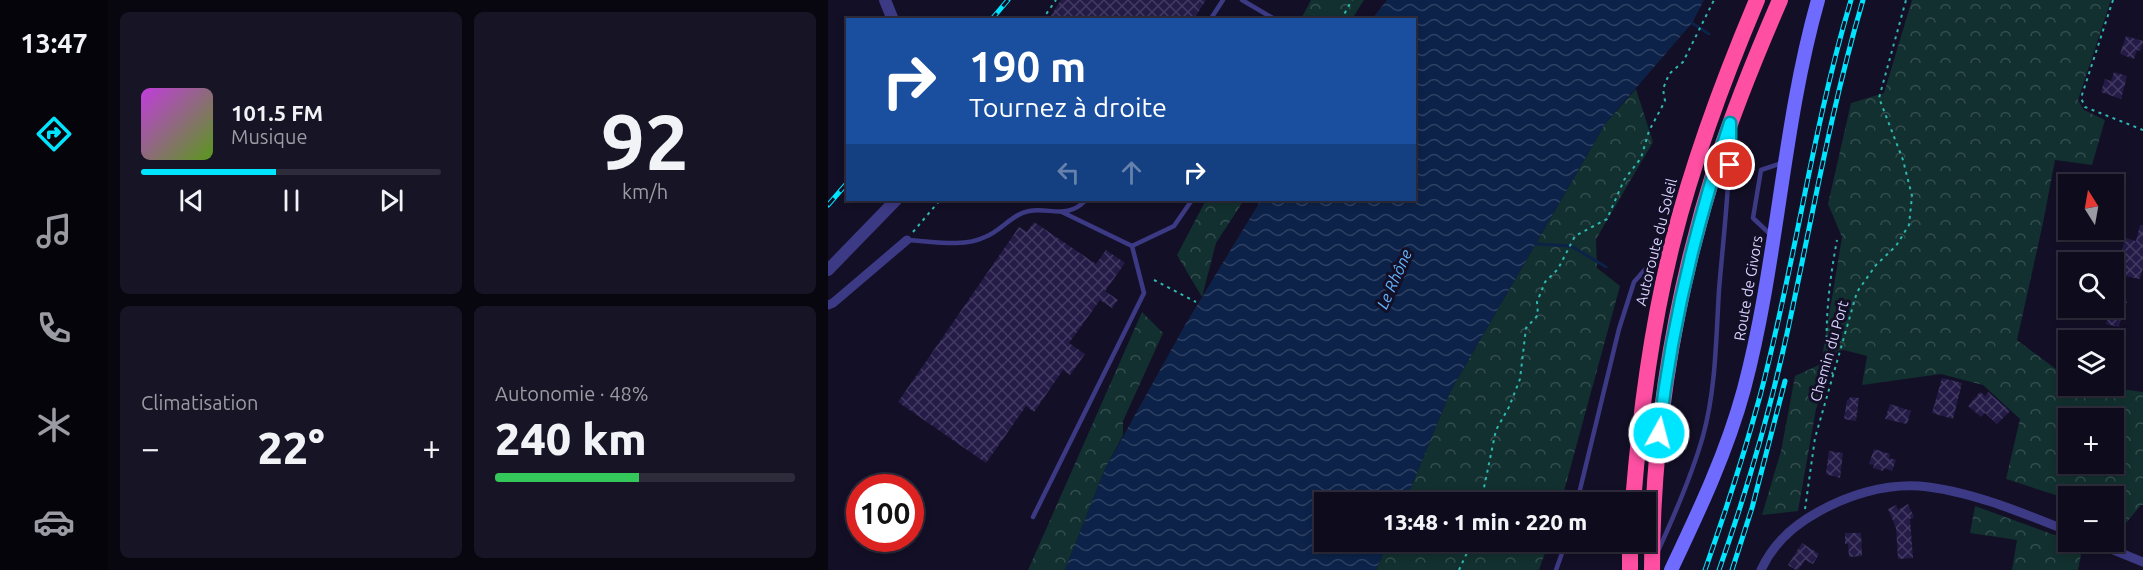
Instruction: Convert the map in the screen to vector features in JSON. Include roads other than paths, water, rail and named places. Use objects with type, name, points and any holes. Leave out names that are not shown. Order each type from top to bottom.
[{"type":"highway","name":"Autoroute du Soleil","points":[[1634,492],[1638,438],[1648,365],[1673,239],[1703,139],[1757,0]]},
{"type":"highway","points":[[1651,570],[1652,523],[1662,411],[1675,327],[1707,193],[1730,123],[1780,0]]},
{"type":"highway","points":[[1630,552],[1630,570]]},
{"type":"main road","name":"Route de Givors","points":[[1671,570],[1699,511],[1735,420],[1754,348],[1805,45],[1818,0]]},
{"type":"street","points":[[886,2],[891,18]]},
{"type":"street","points":[[828,270],[895,201]]},
{"type":"street","points":[[828,305],[907,240]]},
{"type":"street","points":[[1761,570],[1768,555],[1781,538],[1809,517],[1852,496],[1882,488],[1919,486],[1965,495],[2058,528]]},
{"type":"street","points":[[2118,552],[2143,562]]},
{"type":"lane","points":[[1211,18],[1223,0]]},
{"type":"lane","points":[[1242,0],[1273,18]]},
{"type":"lane","points":[[1651,570],[1677,510],[1705,427],[1714,369],[1730,187],[1730,123]]},
{"type":"lane","points":[[1774,238],[1753,218],[1761,170],[1785,162]]},
{"type":"lane","points":[[1062,212],[1084,201]]},
{"type":"lane","points":[[1132,246],[1174,226],[1191,201]]},
{"type":"lane","points":[[907,240],[966,243],[986,237],[1019,214],[1030,210],[1062,212],[1132,246],[1144,293],[1033,517]]},
{"type":"lane","points":[[1579,492],[1619,329],[1634,282],[1673,239]]},
{"type":"lane","points":[[1556,570],[1562,552]]},
{"type":"water","name":"Le Rhône","points":[[1387,0],[1704,0],[1692,23],[1605,124],[1451,390],[1409,492],[1314,492],[1314,552],[1384,552],[1376,570],[1065,570],[1105,469],[1185,325],[1260,201],[1416,201],[1416,18],[1373,18]]},
{"type":"waterway","points":[[1692,23],[1709,34]]},
{"type":"waterway","points":[[1536,244],[1571,246],[1606,267]]},
{"type":"railway","points":[[993,18],[1008,0]]},
{"type":"railway","points":[[1705,570],[1760,396],[1784,297],[1825,98],[1851,0]]},
{"type":"railway","points":[[1719,570],[1739,511],[1774,390],[1832,123],[1863,0]]},
{"type":"railway","points":[[828,205],[846,184]]},
{"type":"railway","points":[[1732,570],[1752,508],[1785,381]]}]
